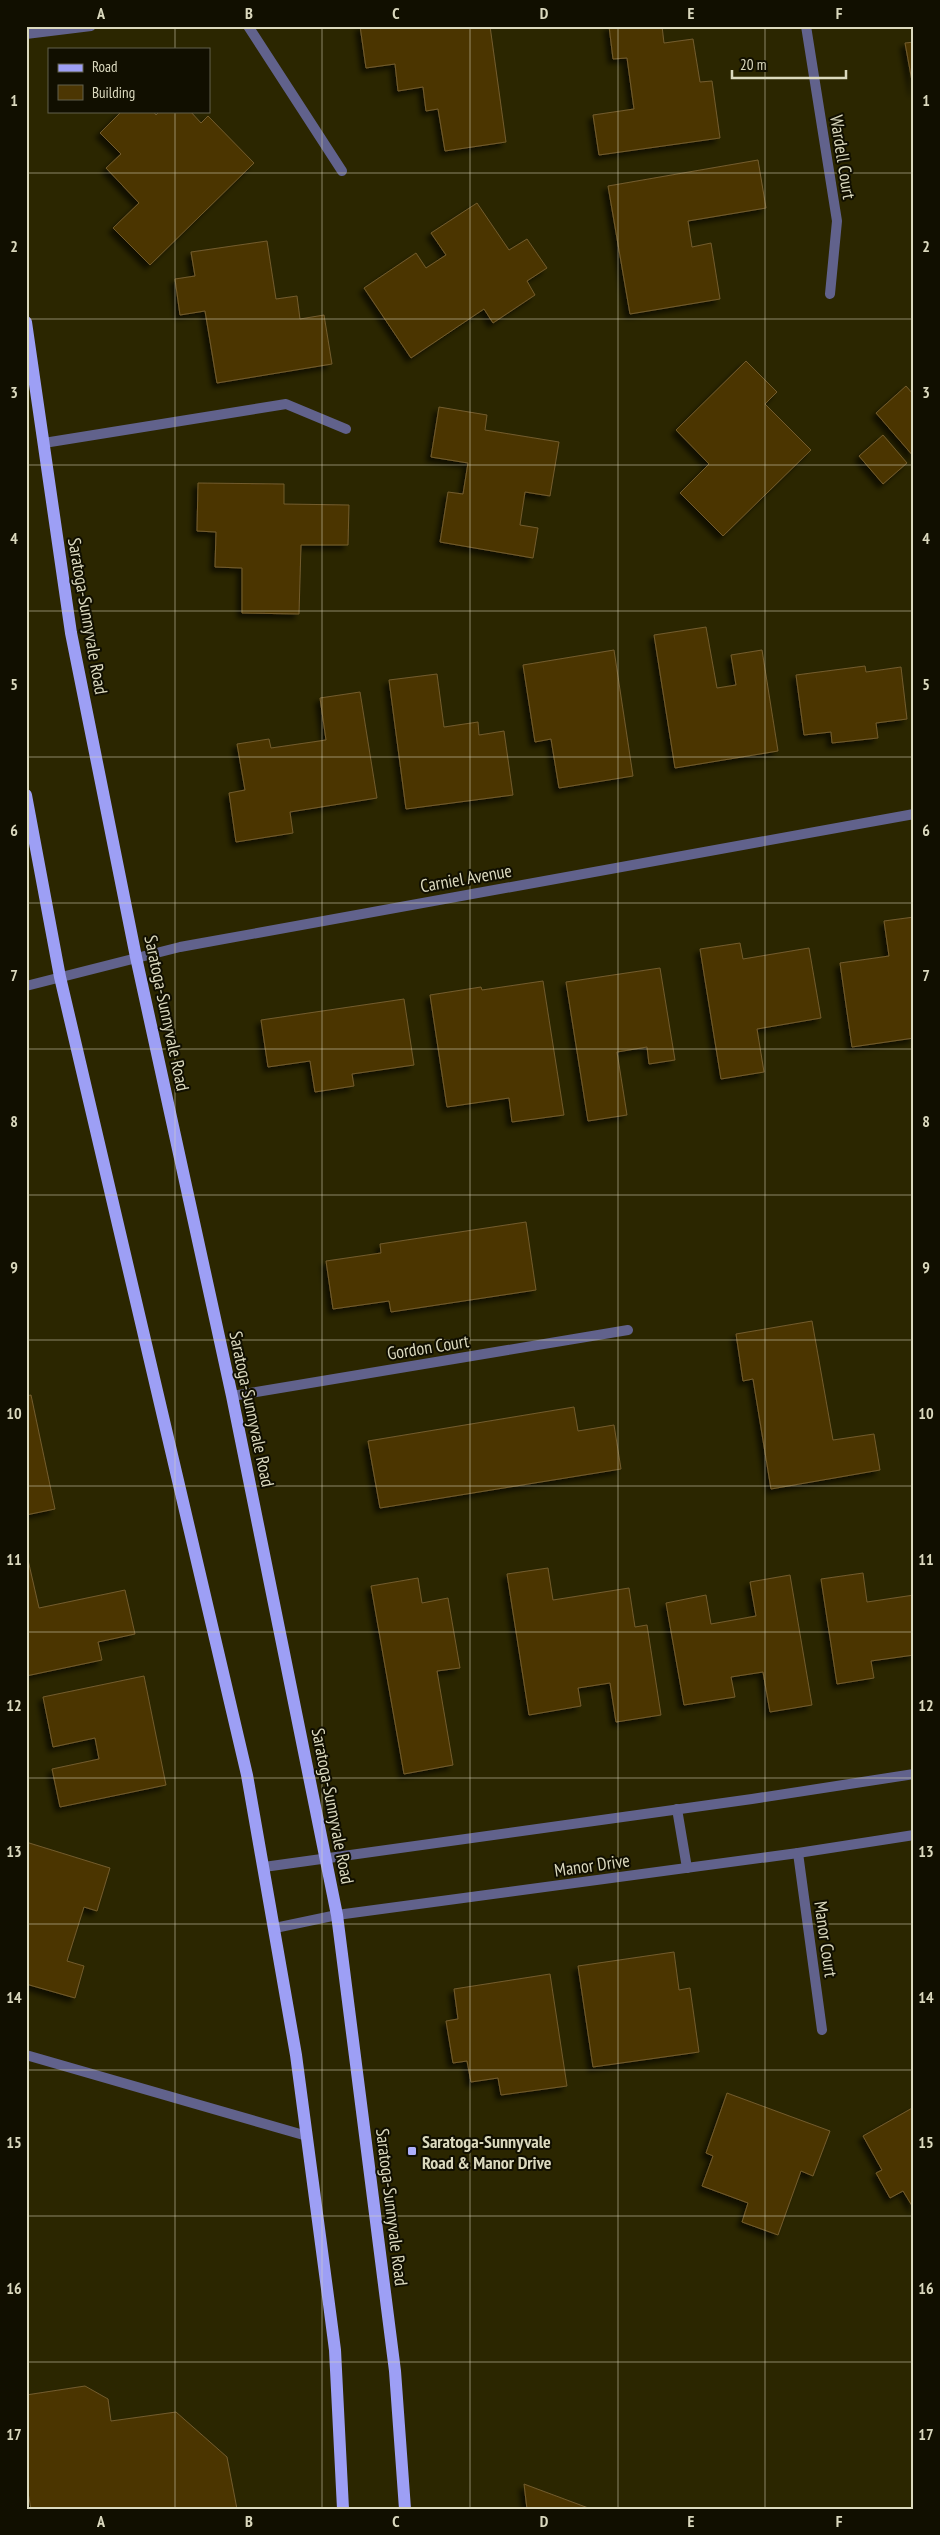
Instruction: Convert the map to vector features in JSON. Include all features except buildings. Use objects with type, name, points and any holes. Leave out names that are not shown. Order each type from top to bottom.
[{"type":"main road","name":"Saratoga-Sunnyvale Road","points":[[26,322],[71,633],[136,957],[232,1396],[337,1915],[395,2371],[405,2509]]},
{"type":"main road","points":[[26,795],[60,977],[247,1775],[264,1867],[307,2136],[335,2350],[342,2509]]},
{"type":"street","points":[[26,34],[91,26]]},
{"type":"street","points":[[248,26],[342,171]]},
{"type":"street","name":"Wardell Court","points":[[806,26],[837,221],[830,294]]},
{"type":"street","points":[[44,443],[286,404],[346,430]]},
{"type":"street","name":"Carniel Avenue","points":[[26,986],[180,947],[914,814]]},
{"type":"street","name":"Gordon Court","points":[[232,1396],[628,1330]]},
{"type":"street","points":[[264,1867],[914,1774]]},
{"type":"street","points":[[677,1809],[686,1868]]},
{"type":"street","name":"Manor Drive","points":[[275,1928],[337,1915],[798,1853],[914,1835]]},
{"type":"street","name":"Manor Court","points":[[798,1853],[822,2030]]},
{"type":"street","points":[[26,2055],[307,2136]]},
{"type":"place","name":"Saratoga-Sunnyvale Road & Manor Drive","points":[[412,2151]]}]
